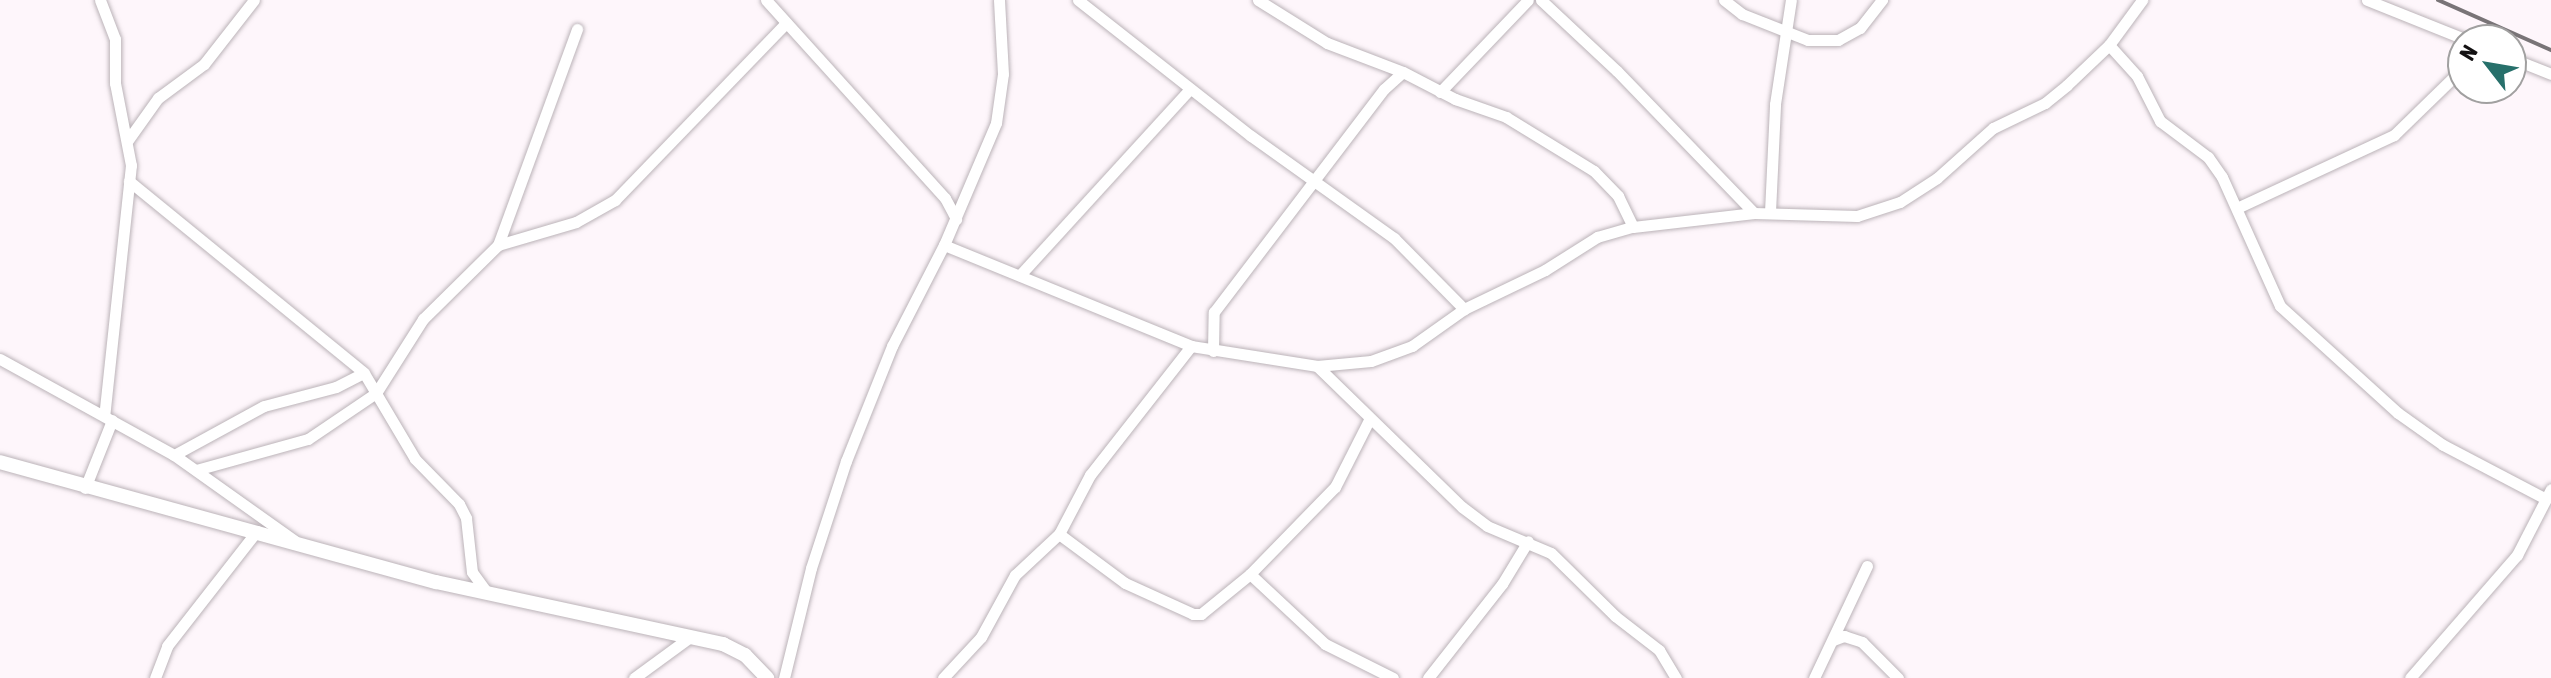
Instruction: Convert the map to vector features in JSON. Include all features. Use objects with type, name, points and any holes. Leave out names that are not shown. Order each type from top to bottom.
[{"type":"street","points":[[85,488],[108,418],[129,181],[128,140],[115,83],[115,39],[100,0]]},
{"type":"street","points":[[128,140],[158,98],[204,64],[254,0]]},
{"type":"street","points":[[766,0],[840,76],[945,198],[956,219]]},
{"type":"street","points":[[784,678],[811,568],[846,461],[892,346],[986,156],[1002,96],[999,0]]},
{"type":"street","points":[[1078,0],[1190,89],[1415,255],[1464,309]]},
{"type":"street","points":[[1258,0],[1327,43],[1506,117],[1594,171],[1618,196],[1633,227]]},
{"type":"street","points":[[1440,92],[1528,0]]},
{"type":"street","points":[[1541,0],[1617,71],[1754,213]]},
{"type":"street","points":[[1724,0],[1742,14],[1808,40],[1838,40],[1860,28],[1882,0]]},
{"type":"street","points":[[1770,212],[1775,104],[1791,0]]},
{"type":"street","points":[[944,245],[1191,346],[1317,366],[1392,354],[1435,332],[1464,309],[1545,270],[1597,237],[1633,227],[1754,213],[1833,219],[1900,202],[1937,178],[1993,128],[2045,103],[2109,45],[2142,0]]},
{"type":"street","points":[[2367,0],[2447,32]]},
{"type":"street","points":[[498,245],[576,222],[615,200],[786,23]]},
{"type":"street","points":[[196,470],[308,439],[376,393],[423,319],[498,245],[577,29]]},
{"type":"street","points":[[2109,45],[2137,76],[2160,121],[2208,157],[2239,207],[2266,285],[2302,327],[2443,445],[2549,494],[2517,555],[2410,678]]},
{"type":"street","points":[[2527,64],[2551,74]]},
{"type":"street","points":[[1213,351],[1214,312],[1315,179],[1403,72]]},
{"type":"street","points":[[2239,207],[2394,135],[2447,84]]},
{"type":"street","points":[[1020,275],[1190,89]]},
{"type":"street","points":[[129,181],[364,373],[415,459],[459,504],[466,518],[472,572],[487,593]]},
{"type":"street","points":[[943,678],[981,637],[1015,575],[1059,534],[1090,475],[1191,346]]},
{"type":"street","points":[[0,359],[174,455],[299,544],[487,593],[690,637],[745,655],[767,678]]},
{"type":"street","points":[[1317,366],[1369,420],[1474,517],[1501,533],[1528,541],[1551,553],[1615,616],[1659,650],[1676,678]]},
{"type":"street","points":[[174,455],[264,406],[336,387],[364,373]]},
{"type":"street","points":[[1059,534],[1125,583],[1193,614],[1250,574],[1335,487],[1369,420]]},
{"type":"street","points":[[0,462],[85,488],[257,531],[319,550]]},
{"type":"street","points":[[155,678],[167,646],[257,531]]},
{"type":"street","points":[[1428,678],[1502,584],[1528,541]]},
{"type":"street","points":[[1814,678],[1867,566]]},
{"type":"street","points":[[1250,574],[1314,636],[1393,678]]},
{"type":"street","points":[[1833,640],[1844,636],[1862,642],[1898,678]]},
{"type":"street","points":[[634,678],[690,637]]},
{"type":"railway","points":[[2438,0],[2551,50]]}]
